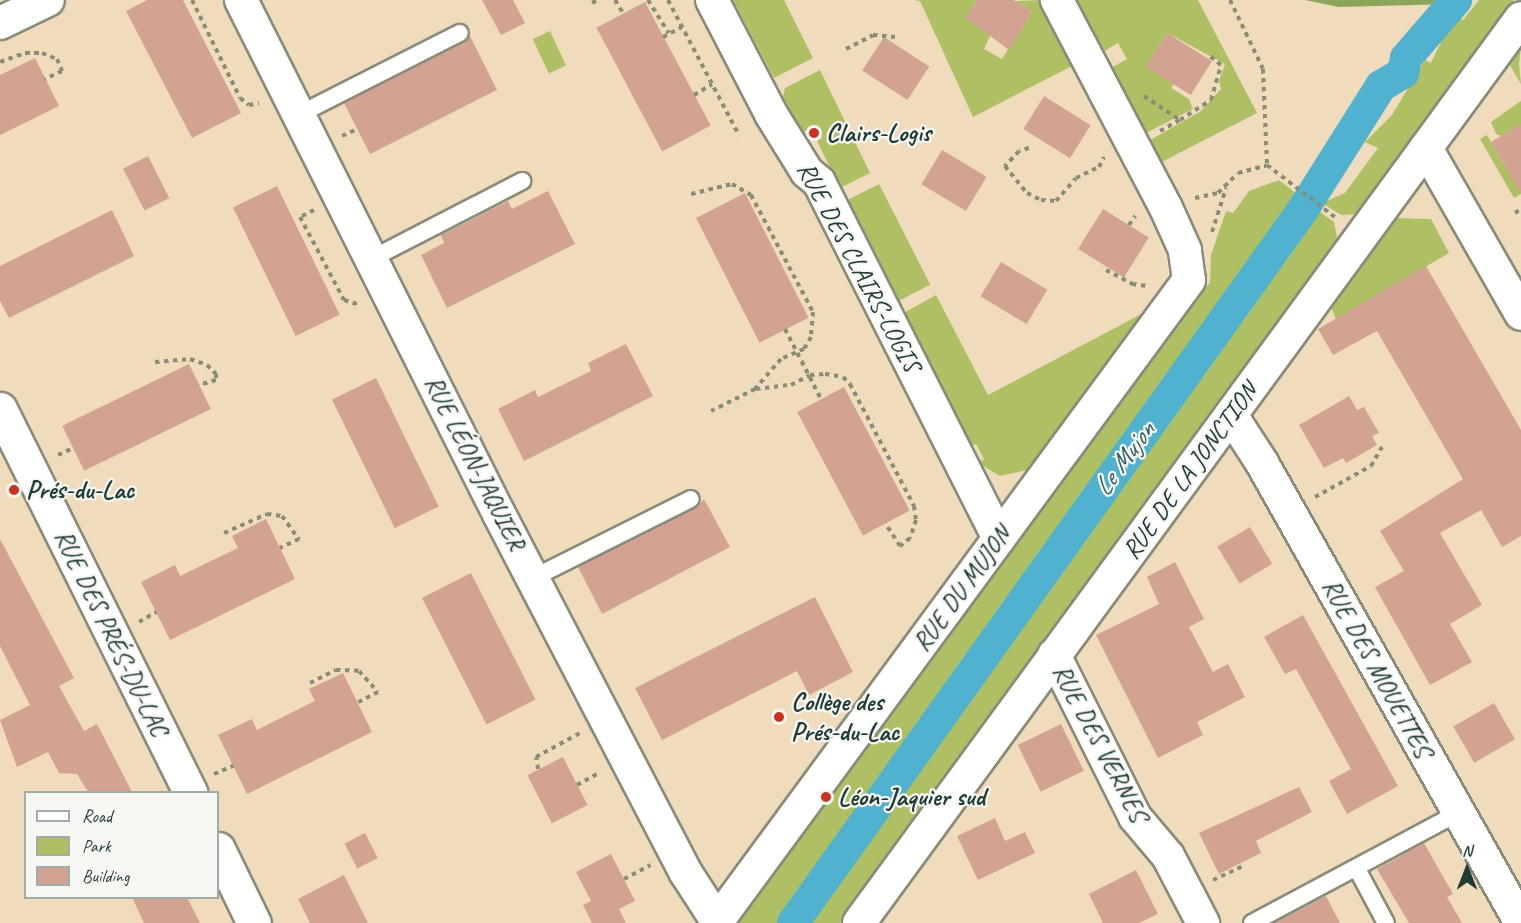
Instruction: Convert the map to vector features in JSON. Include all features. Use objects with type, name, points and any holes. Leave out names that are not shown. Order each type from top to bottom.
[{"type":"street","points":[[0,23],[48,0]]},
{"type":"street","name":"RUE LÉON-JAQUIER","points":[[241,0],[373,258],[499,514],[535,577],[686,873],[717,922]]},
{"type":"street","name":"RUE DES CLAIRS-LOGIS","points":[[712,0],[771,114],[807,172],[819,182],[999,538]]},
{"type":"street","points":[[1057,0],[1166,208]]},
{"type":"street","name":"RUE DE LA JONCTION","points":[[859,923],[1521,18]]},
{"type":"street","points":[[1426,148],[1521,314]]},
{"type":"street","name":"RUE DU MUJON","points":[[717,922],[1183,292],[1189,274],[1185,250],[1166,208]]},
{"type":"street","name":"RUE DES PRÉS-DU-LAC","points":[[0,409],[201,784]]},
{"type":"street","name":"RUE DES MOUETTES","points":[[1231,415],[1262,463],[1521,923]]},
{"type":"street","name":"RUE DES VERNES","points":[[1054,655],[1135,817],[1168,856],[1203,923]]},
{"type":"street","points":[[219,851],[254,923]]},
{"type":"lane","points":[[293,102],[460,33]]},
{"type":"lane","points":[[373,258],[522,181]]},
{"type":"lane","points":[[535,577],[691,499]]},
{"type":"lane","points":[[1252,923],[1357,869],[1458,813]]},
{"type":"lane","points":[[1357,869],[1386,923]]},
{"type":"path","points":[[192,0],[240,98],[249,105],[293,102]]},
{"type":"path","points":[[592,3],[598,0]]},
{"type":"path","points":[[615,0],[623,13]]},
{"type":"path","points":[[648,0],[669,33]]},
{"type":"path","points":[[668,0],[739,135]]},
{"type":"path","points":[[1230,0],[1263,69],[1267,165],[1337,219]]},
{"type":"path","points":[[663,37],[682,27]]},
{"type":"path","points":[[846,49],[873,35],[895,37]]},
{"type":"path","points":[[0,62],[25,53],[42,53],[57,59],[62,71],[45,79]]},
{"type":"path","points":[[1133,89],[1180,120],[1211,100],[1221,65],[1210,56]]},
{"type":"path","points":[[694,95],[712,84]]},
{"type":"path","points":[[1029,148],[1019,151],[1005,166],[1027,193],[1056,201],[1076,178],[1099,167],[1110,144],[1127,135]]},
{"type":"path","points":[[1166,208],[1218,193],[1238,173],[1267,165]]},
{"type":"path","points":[[691,194],[732,184],[751,195],[813,312],[811,337],[804,349],[781,359],[755,389]]},
{"type":"path","points":[[1515,213],[1521,209]]},
{"type":"path","points":[[1107,270],[1132,284],[1157,287]]},
{"type":"path","points":[[785,329],[821,399]]},
{"type":"path","points":[[155,362],[190,359],[207,365],[216,374],[216,380],[199,385]]},
{"type":"path","points":[[711,411],[755,389],[791,385],[808,376],[825,374],[843,377],[855,393],[914,506],[916,520],[910,538],[900,546],[885,523]]},
{"type":"path","points":[[1309,500],[1371,466],[1382,447]]},
{"type":"path","points":[[51,459],[73,448]]},
{"type":"path","points":[[224,533],[267,514],[282,516],[299,539],[280,548]]},
{"type":"path","points":[[136,624],[156,612]]},
{"type":"path","points":[[310,683],[336,670],[359,671],[378,692],[358,702]]},
{"type":"path","points":[[538,769],[536,756],[607,719]]},
{"type":"path","points":[[201,784],[233,766]]},
{"type":"path","points":[[1206,884],[1245,865]]},
{"type":"green space","points":[[733,0],[784,0],[813,58],[774,78]]},
{"type":"green space","points":[[914,0],[977,0],[966,18],[991,34],[984,49],[1002,59],[1032,12],[1015,1],[1042,0],[1076,64],[973,117],[920,1]]},
{"type":"green space","points":[[1073,0],[1198,0],[1257,113],[1156,165],[1145,143],[1201,111],[1221,89],[1219,81],[1225,64],[1167,33],[1146,67],[1174,84],[1171,88],[1189,99],[1193,109],[1142,135],[1109,69],[1127,59],[1118,43],[1101,53]]},
{"type":"green space","points":[[1305,0],[1456,0],[1454,4],[1339,7]]},
{"type":"green space","points":[[1479,0],[1514,0],[1357,214],[1341,215],[1322,203],[1345,193],[1378,148],[1365,142],[1392,115],[1425,60],[1431,63],[1453,17],[1463,20]]},
{"type":"green space","points":[[550,31],[566,65],[549,73],[533,39]]},
{"type":"green space","points":[[1521,47],[1519,64],[1521,84],[1508,62]]},
{"type":"green space","points":[[820,70],[870,173],[840,188],[817,141],[822,138],[817,126],[802,133],[783,97],[785,88]]},
{"type":"green space","points":[[1521,101],[1521,136],[1516,127],[1501,136],[1496,134],[1491,122]]},
{"type":"green space","points":[[1487,135],[1507,170],[1518,165],[1521,194],[1514,198],[1480,139]]},
{"type":"green space","points":[[1279,180],[1301,197],[782,923],[738,923],[1210,282],[1211,255],[1226,211],[1233,213],[1249,191]]},
{"type":"green space","points":[[879,184],[930,285],[897,301],[846,201]]},
{"type":"green space","points":[[1316,209],[1334,222],[1338,242],[840,923],[804,923]]},
{"type":"green space","points":[[1394,218],[1431,219],[1449,253],[1336,319],[1330,305]]},
{"type":"green space","points":[[936,295],[988,395],[1149,310],[1032,469],[1000,476],[978,463],[984,459],[976,444],[966,449],[902,314]]},
{"type":"building","points":[[147,0],[183,0],[241,113],[192,138],[126,11]]},
{"type":"building","points":[[482,0],[513,0],[525,23],[501,35]]},
{"type":"building","points":[[977,0],[1014,0],[1032,12],[1009,50],[966,18]]},
{"type":"building","points":[[645,2],[711,126],[662,151],[596,28]]},
{"type":"building","points":[[1167,33],[1212,61],[1191,95],[1146,67]]},
{"type":"building","points":[[470,36],[497,90],[370,154],[344,103],[465,42]]},
{"type":"building","points":[[884,37],[929,66],[908,100],[862,71]]},
{"type":"building","points":[[35,58],[59,106],[0,135],[0,75]]},
{"type":"building","points":[[1044,96],[1091,125],[1070,158],[1023,129]]},
{"type":"building","points":[[1521,124],[1521,194],[1491,142]]},
{"type":"building","points":[[942,150],[987,177],[966,211],[921,184]]},
{"type":"building","points":[[148,156],[169,198],[144,211],[123,169]]},
{"type":"building","points":[[277,186],[340,315],[296,336],[233,207]]},
{"type":"building","points":[[548,191],[575,244],[447,308],[421,255],[444,243],[441,235],[508,201],[512,209]]},
{"type":"building","points":[[745,193],[809,318],[760,343],[696,218]]},
{"type":"building","points":[[1103,209],[1149,238],[1124,277],[1078,249]]},
{"type":"building","points":[[112,210],[134,256],[9,318],[0,301],[0,266]]},
{"type":"building","points":[[1001,262],[1047,290],[1027,324],[980,296]]},
{"type":"building","points":[[1426,266],[1521,430],[1521,536],[1502,547],[1481,510],[1440,533],[1482,605],[1450,624],[1472,662],[1430,685],[1375,587],[1404,571],[1380,531],[1463,479],[1377,331],[1333,355],[1318,329]]},
{"type":"building","points":[[626,344],[653,396],[524,461],[498,409],[535,390],[538,397],[591,371],[588,363]]},
{"type":"building","points":[[189,364],[211,409],[84,471],[62,426]]},
{"type":"building","points":[[376,378],[439,507],[395,528],[332,399]]},
{"type":"building","points":[[844,387],[910,511],[863,535],[797,412]]},
{"type":"building","points":[[1349,396],[1357,410],[1364,407],[1379,433],[1372,436],[1377,445],[1346,463],[1343,458],[1324,468],[1299,425]]},
{"type":"building","points":[[704,499],[730,547],[602,614],[578,567],[696,508]]},
{"type":"building","points":[[266,519],[295,579],[170,640],[141,582],[175,565],[180,576],[238,548],[232,536]]},
{"type":"building","points":[[1250,527],[1272,564],[1240,583],[1217,547]]},
{"type":"building","points":[[0,539],[74,678],[59,686],[84,731],[97,724],[131,791],[87,791],[77,774],[59,773],[48,752],[17,767],[0,720],[30,705],[0,646]]},
{"type":"building","points":[[1175,562],[1204,619],[1189,627],[1213,672],[1228,664],[1245,697],[1197,722],[1203,735],[1158,758],[1096,635],[1159,604],[1147,577]]},
{"type":"building","points":[[471,573],[535,700],[486,724],[422,598]]},
{"type":"building","points":[[815,597],[853,672],[809,695],[797,671],[662,740],[635,688]]},
{"type":"building","points":[[1303,615],[1398,786],[1347,814],[1329,781],[1351,769],[1296,669],[1285,674],[1264,637]]},
{"type":"building","points":[[343,673],[372,732],[247,794],[218,735],[252,719],[257,730],[315,701],[309,689]]},
{"type":"building","points":[[1494,703],[1515,739],[1474,763],[1453,726]]},
{"type":"building","points":[[1061,724],[1084,771],[1041,792],[1018,745]]},
{"type":"building","points":[[563,757],[588,805],[552,823],[527,775]]},
{"type":"building","points":[[1299,787],[1312,812],[1256,841],[1261,853],[1219,874],[1199,833]]},
{"type":"building","points":[[995,818],[1005,841],[1025,832],[1035,853],[978,880],[957,836]]},
{"type":"building","points":[[365,833],[378,858],[357,868],[345,843]]},
{"type":"building","points":[[1424,843],[1453,894],[1447,897],[1462,923],[1409,923],[1377,869]]},
{"type":"building","points":[[611,854],[635,901],[619,909],[626,923],[592,923],[583,905],[591,901],[576,872]]},
{"type":"building","points":[[1136,870],[1158,914],[1139,923],[1103,923],[1089,894]]},
{"type":"building","points":[[344,875],[368,923],[310,923],[298,899]]},
{"type":"building","points":[[1326,896],[1340,923],[1274,923],[1293,913]]},
{"type":"building","points":[[133,899],[188,899],[200,923],[144,923]]},
{"type":"waterway","name":"Le Mujon","points":[[793,923],[1302,211],[1381,86],[1403,73],[1406,58],[1456,0]]},
{"type":"place","name":"Clairs-Logis","points":[[814,133]]},
{"type":"place","name":"Prés-du-Lac","points":[[14,490]]},
{"type":"place","name":"Collège des Prés-du-Lac","points":[[779,717]]},
{"type":"place","name":"Léon-Jaquier sud","points":[[826,797]]}]
